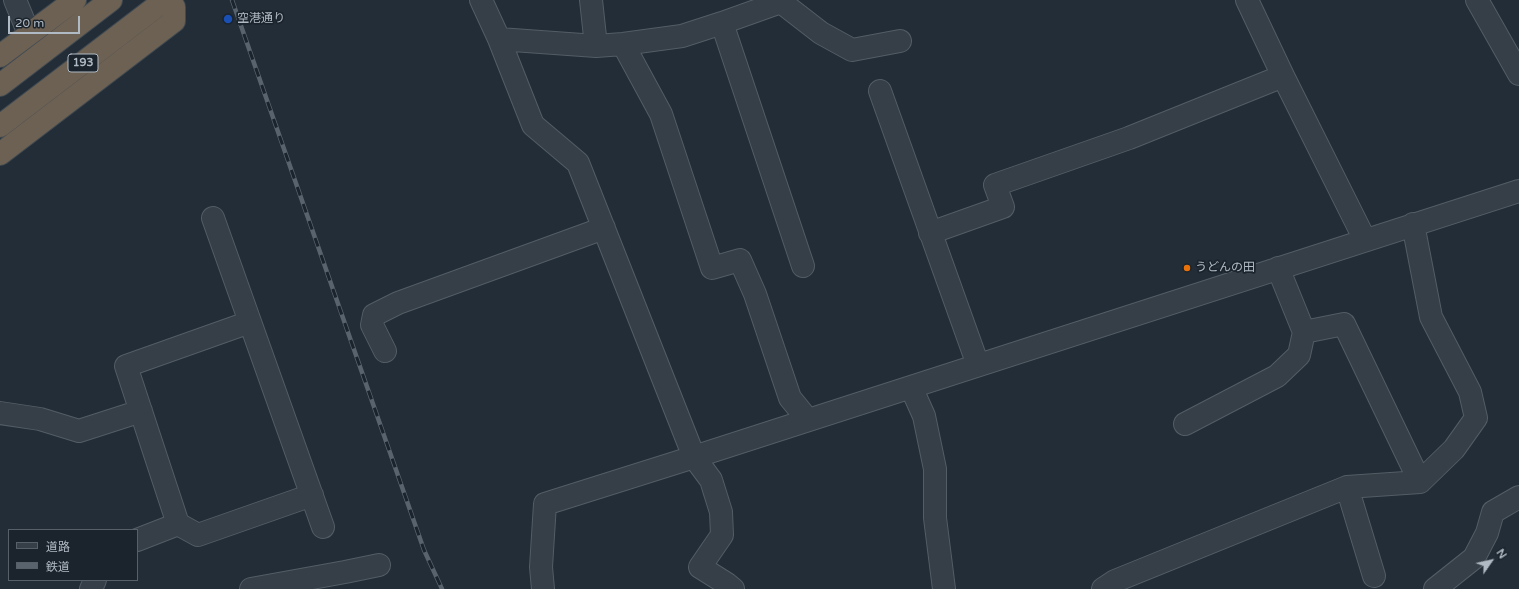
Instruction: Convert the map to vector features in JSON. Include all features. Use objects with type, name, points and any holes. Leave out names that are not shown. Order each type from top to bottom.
[{"type":"highway","points":[[0,56],[75,0]]},
{"type":"highway","name":"193","points":[[0,85],[111,0]]},
{"type":"highway","name":"193","points":[[0,126],[165,0]]},
{"type":"highway","points":[[0,154],[174,21],[174,7],[169,0]]},
{"type":"street","points":[[15,0],[30,34]]},
{"type":"street","points":[[481,0],[499,39],[533,125],[578,163],[694,457],[711,480],[720,512],[722,535],[700,567],[728,584],[733,589]]},
{"type":"street","points":[[591,0],[596,46]]},
{"type":"street","points":[[1247,0],[1283,76],[1365,240]]},
{"type":"street","points":[[1476,0],[1516,63]]},
{"type":"street","points":[[499,39],[596,46],[682,36],[783,1],[821,33],[852,50],[900,41]]},
{"type":"street","points":[[722,23],[803,266]]},
{"type":"street","points":[[622,44],[661,114],[712,268],[740,260],[755,294],[790,398],[808,420]]},
{"type":"street","points":[[930,233],[1002,207],[995,185],[1129,138],[1283,76]]},
{"type":"street","points":[[880,91],[978,365]]},
{"type":"street","points":[[543,589],[541,567],[545,504],[1519,191]]},
{"type":"street","points":[[213,218],[323,527]]},
{"type":"street","points":[[1103,589],[1115,581],[1346,487],[1420,482],[1454,449],[1476,418],[1470,392],[1431,317],[1413,224]]},
{"type":"street","points":[[385,351],[372,325],[374,316],[398,303],[604,228]]},
{"type":"street","points":[[1185,424],[1277,376],[1299,355],[1304,332],[1278,268]]},
{"type":"street","points":[[250,322],[126,366],[178,524],[198,535],[312,495]]},
{"type":"street","points":[[1304,332],[1344,324],[1420,482]]},
{"type":"street","points":[[911,387],[924,416],[935,469],[935,518],[944,589]]},
{"type":"street","points":[[0,413],[40,419],[79,430],[141,411]]},
{"type":"street","points":[[1346,487],[1374,576]]},
{"type":"street","points":[[1435,589],[1474,558],[1487,533],[1493,512],[1519,497]]},
{"type":"street","points":[[138,540],[178,524]]},
{"type":"street","points":[[252,589],[345,572],[379,564]]},
{"type":"railway","points":[[232,0],[424,550],[442,589]]},
{"type":"place","name":"空港通り","points":[[228,19]]},
{"type":"place","name":"うどんの田","points":[[1187,268]]}]
